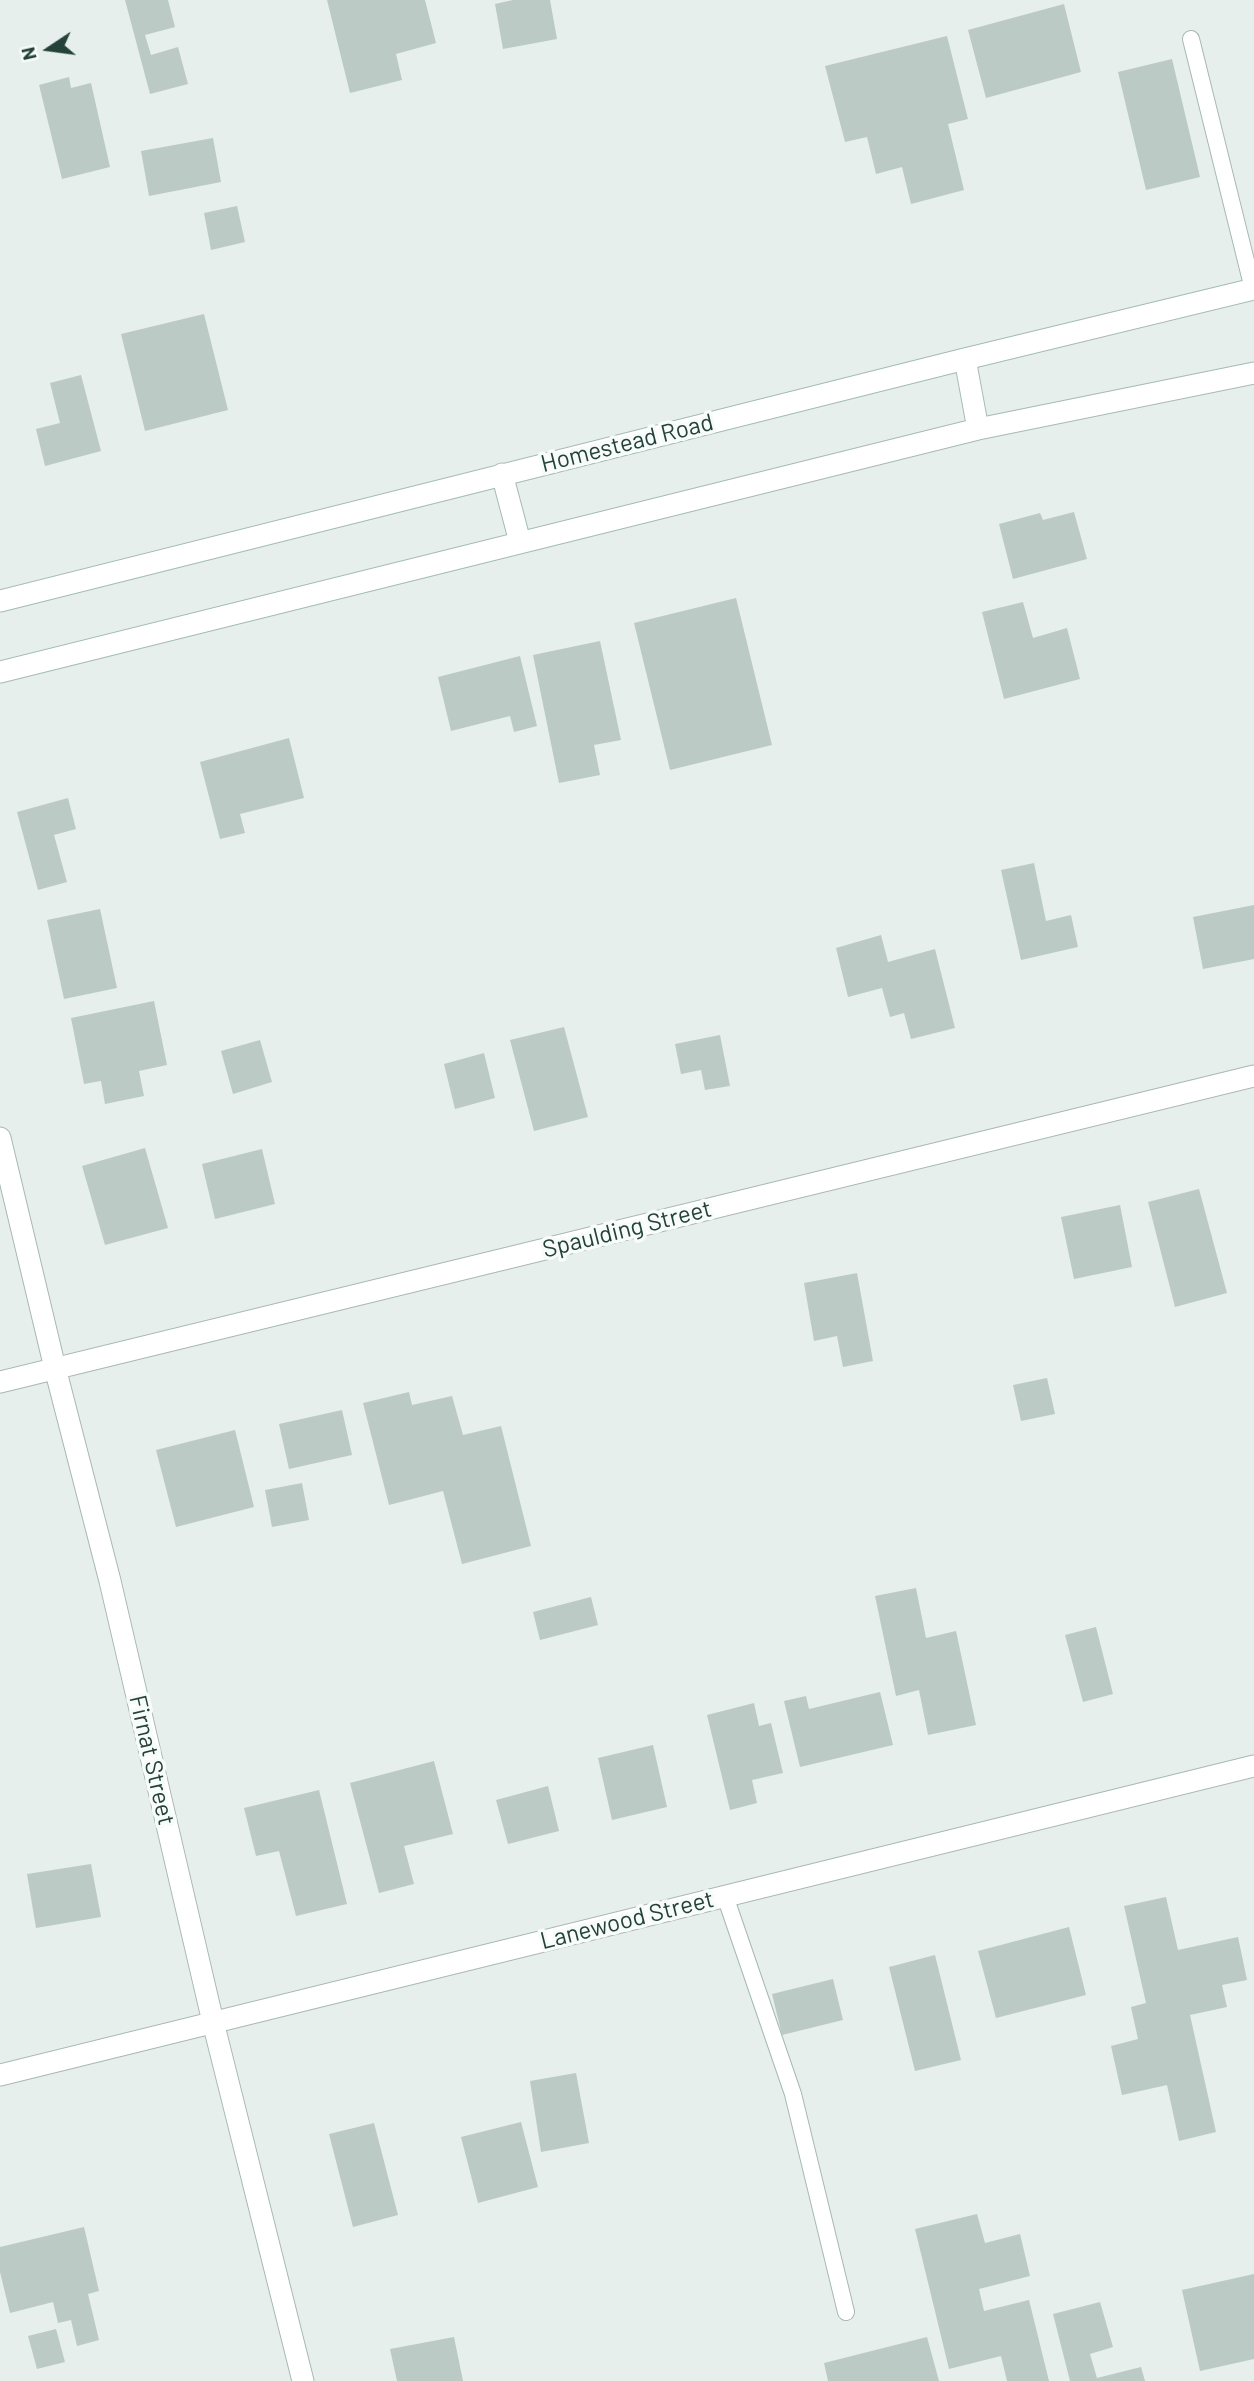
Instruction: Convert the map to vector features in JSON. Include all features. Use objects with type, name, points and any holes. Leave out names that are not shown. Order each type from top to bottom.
[{"type":"street","name":"Homestead Road","points":[[0,601],[1254,289]]},
{"type":"street","points":[[965,359],[978,429]]},
{"type":"street","points":[[0,672],[978,429],[1254,373]]},
{"type":"street","points":[[502,474],[520,542]]},
{"type":"street","name":"Spaulding Street","points":[[0,1382],[1254,1076]]},
{"type":"street","name":"Firnat Street","points":[[0,1138],[110,1581],[213,2022],[303,2381]]},
{"type":"street","name":"Lanewood Street","points":[[0,2075],[1254,1766]]},
{"type":"lane","points":[[1191,39],[1254,289]]},
{"type":"lane","points":[[725,1896],[793,2094],[846,2312]]},
{"type":"building","points":[[125,0],[168,0],[175,27],[145,35],[151,55],[178,47],[188,84],[150,94]]},
{"type":"building","points":[[327,0],[425,0],[436,43],[396,54],[402,80],[350,93]]},
{"type":"building","points":[[513,0],[550,0],[557,39],[503,49],[495,4]]},
{"type":"building","points":[[1064,4],[1081,72],[986,98],[968,30]]},
{"type":"building","points":[[947,36],[968,119],[948,124],[964,190],[911,204],[902,167],[876,174],[867,137],[845,142],[825,66]]},
{"type":"building","points":[[1172,59],[1200,177],[1146,190],[1118,72]]},
{"type":"building","points":[[69,77],[71,88],[91,83],[110,167],[62,179],[39,85]]},
{"type":"building","points":[[213,138],[221,182],[149,196],[141,151]]},
{"type":"building","points":[[237,206],[245,242],[211,250],[204,213]]},
{"type":"building","points":[[204,314],[228,410],[145,431],[121,334]]},
{"type":"building","points":[[81,375],[101,451],[45,466],[36,429],[60,423],[50,383]]},
{"type":"building","points":[[1074,512],[1087,559],[1013,579],[999,524],[1040,513],[1043,520]]},
{"type":"building","points":[[736,598],[772,745],[670,770],[634,623]]},
{"type":"building","points":[[1023,602],[1033,638],[1067,628],[1080,679],[1004,699],[982,612]]},
{"type":"building","points":[[600,641],[621,740],[594,745],[600,775],[559,783],[533,655]]},
{"type":"building","points":[[520,656],[537,726],[514,732],[510,716],[451,731],[438,677]]},
{"type":"building","points":[[289,738],[304,798],[240,814],[245,833],[220,839],[200,762]]},
{"type":"building","points":[[68,798],[76,829],[54,835],[67,882],[38,890],[17,812]]},
{"type":"building","points":[[1034,863],[1046,921],[1071,915],[1078,947],[1021,960],[1001,870]]},
{"type":"building","points":[[1254,905],[1254,959],[1203,969],[1193,917]]},
{"type":"building","points":[[100,909],[117,988],[64,999],[47,920]]},
{"type":"building","points":[[881,935],[888,962],[935,949],[955,1028],[911,1039],[904,1013],[890,1017],[882,988],[848,997],[836,948]]},
{"type":"building","points":[[154,1001],[167,1065],[139,1071],[144,1096],[105,1104],[101,1081],[84,1084],[71,1018]]},
{"type":"building","points":[[564,1027],[588,1117],[534,1131],[510,1040]]},
{"type":"building","points":[[720,1035],[730,1086],[705,1090],[701,1070],[681,1074],[675,1044]]},
{"type":"building","points":[[260,1040],[272,1082],[233,1094],[221,1051]]},
{"type":"building","points":[[484,1053],[495,1098],[455,1109],[444,1064]]},
{"type":"building","points":[[145,1148],[168,1228],[105,1245],[82,1166]]},
{"type":"building","points":[[262,1149],[275,1204],[215,1219],[202,1164]]},
{"type":"building","points":[[1199,1189],[1227,1293],[1175,1307],[1148,1202]]},
{"type":"building","points":[[1120,1205],[1132,1267],[1074,1279],[1061,1217]]},
{"type":"building","points":[[857,1273],[873,1361],[843,1367],[837,1336],[814,1341],[804,1283]]},
{"type":"building","points":[[1047,1378],[1055,1414],[1021,1421],[1013,1385]]},
{"type":"building","points":[[409,1392],[412,1405],[452,1396],[463,1435],[501,1426],[531,1546],[462,1564],[443,1491],[389,1505],[363,1403]]},
{"type":"building","points":[[342,1410],[352,1455],[289,1469],[279,1424]]},
{"type":"building","points":[[235,1430],[254,1507],[176,1527],[156,1450]]},
{"type":"building","points":[[302,1483],[309,1520],[272,1527],[265,1490]]},
{"type":"building","points":[[916,1588],[926,1638],[956,1631],[976,1725],[928,1735],[919,1690],[896,1696],[875,1596]]},
{"type":"building","points":[[591,1597],[598,1625],[540,1640],[533,1612]]},
{"type":"building","points":[[1096,1627],[1113,1694],[1083,1702],[1065,1635]]},
{"type":"building","points":[[880,1692],[893,1745],[800,1767],[784,1701],[806,1696],[809,1709]]},
{"type":"building","points":[[754,1703],[759,1726],[771,1723],[783,1773],[752,1780],[757,1803],[730,1810],[707,1715]]},
{"type":"building","points":[[653,1745],[667,1807],[612,1820],[598,1758]]},
{"type":"building","points":[[434,1761],[453,1834],[404,1846],[414,1884],[379,1893],[350,1783]]},
{"type":"building","points":[[548,1786],[559,1831],[508,1844],[496,1800]]},
{"type":"building","points":[[319,1790],[347,1904],[296,1916],[279,1851],[256,1856],[244,1808]]},
{"type":"building","points":[[91,1864],[101,1917],[36,1928],[27,1874]]},
{"type":"building","points":[[1166,1897],[1178,1950],[1238,1937],[1247,1980],[1222,1985],[1227,2007],[1190,2015],[1216,2132],[1179,2141],[1167,2085],[1122,2095],[1111,2046],[1138,2039],[1131,2007],[1146,2003],[1124,1906]]},
{"type":"building","points":[[1069,1927],[1086,1995],[996,2018],[978,1951]]},
{"type":"building","points":[[935,1955],[961,2060],[915,2071],[889,1967]]},
{"type":"building","points":[[833,1979],[843,2020],[782,2035],[772,1994]]},
{"type":"building","points":[[576,2073],[589,2143],[541,2152],[530,2081]]},
{"type":"building","points":[[521,2122],[538,2187],[478,2203],[461,2137]]},
{"type":"building","points":[[374,2123],[398,2215],[353,2227],[329,2134]]},
{"type":"building","points":[[977,2214],[985,2243],[1020,2234],[1030,2276],[979,2289],[984,2311],[1029,2300],[1049,2381],[1007,2381],[1001,2356],[949,2369],[915,2229]]},
{"type":"building","points":[[84,2227],[99,2291],[88,2294],[99,2340],[77,2346],[71,2320],[58,2323],[53,2302],[10,2313],[0,2272],[0,2247]]},
{"type":"building","points":[[1254,2274],[1254,2359],[1200,2371],[1182,2290]]},
{"type":"building","points":[[1100,2302],[1113,2347],[1090,2354],[1097,2378],[1141,2367],[1145,2381],[1070,2381],[1053,2314]]},
{"type":"building","points":[[56,2329],[65,2362],[37,2369],[28,2336]]},
{"type":"building","points":[[454,2337],[463,2381],[397,2381],[390,2349]]},
{"type":"building","points":[[927,2337],[939,2381],[828,2381],[824,2363]]}]
